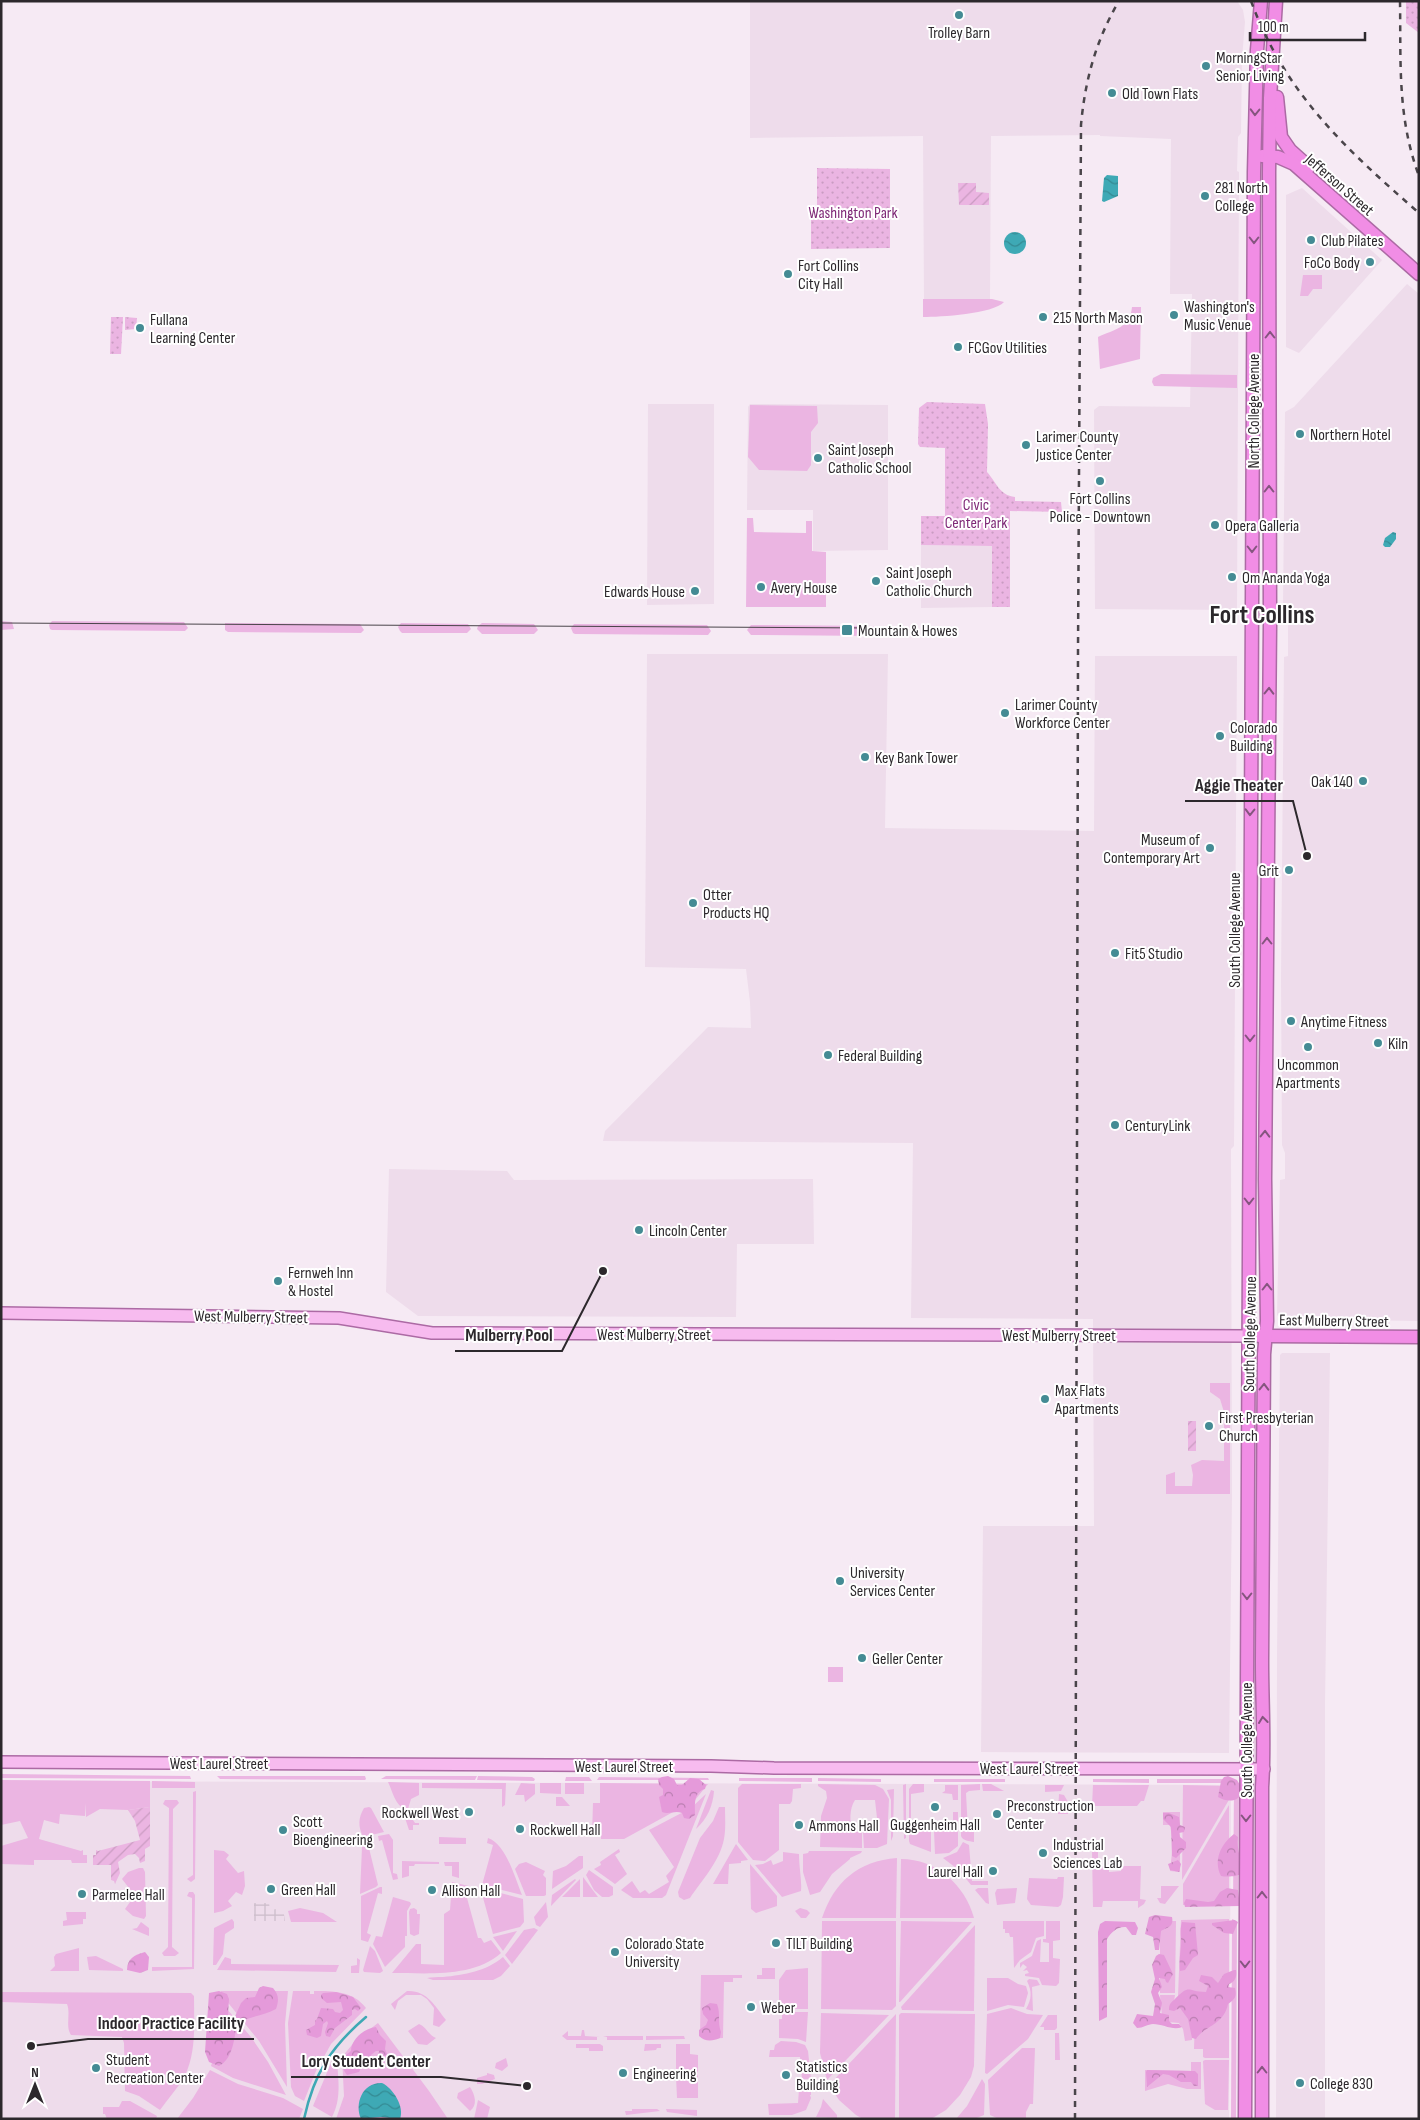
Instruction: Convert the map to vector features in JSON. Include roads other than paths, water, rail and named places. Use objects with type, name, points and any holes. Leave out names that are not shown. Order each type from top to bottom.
[{"type":"highway","name":"North College Avenue","points":[[1252,640],[1254,156],[1257,50],[1261,1]]},
{"type":"highway","name":"North College Avenue","points":[[1269,641],[1269,157],[1271,75],[1276,1]]},
{"type":"highway","points":[[1271,75],[1278,100],[1281,137],[1290,150],[1316,174],[1322,187]]},
{"type":"highway","name":"Jefferson Street","points":[[1254,156],[1269,157],[1289,162],[1322,187],[1419,274]]},
{"type":"highway","name":"South College Avenue","points":[[1245,2119],[1252,640]]},
{"type":"highway","name":"South College Avenue","points":[[1262,2117],[1264,1769],[1262,1588],[1267,1261],[1264,1179],[1269,641]]},
{"type":"highway","name":"East Mulberry Street","points":[[1249,1336],[1419,1337]]},
{"type":"highway","points":[[1249,1446],[1254,1464],[1254,1494],[1263,1513]]},
{"type":"highway","points":[[1247,1512],[1252,1518],[1256,1531],[1257,1574],[1262,1588]]},
{"type":"highway","points":[[1245,1915],[1250,1935],[1255,1942],[1262,1944]]},
{"type":"highway","points":[[1245,2067],[1254,2108],[1262,2117]]},
{"type":"main road","name":"West Mulberry Street","points":[[1,1313],[340,1318],[432,1333],[1249,1336]]},
{"type":"main road","name":"West Laurel Street","points":[[1,1762],[783,1768],[1264,1769]]},
{"type":"water","points":[[1107,175],[1118,176],[1118,196],[1104,202],[1102,201],[1104,178]]},
{"type":"water","points":[[1015,232],[1023,235],[1026,243],[1023,251],[1015,254],[1007,251],[1004,243],[1007,235]]},
{"type":"water","points":[[1393,532],[1396,533],[1396,539],[1390,547],[1385,547],[1383,545],[1385,538]]},
{"type":"water","points":[[382,2083],[397,2098],[401,2109],[400,2119],[381,2117],[361,2119],[359,2106],[362,2095],[370,2086]]},
{"type":"waterway","points":[[304,2119],[313,2088],[326,2062],[343,2039],[366,2017]]},
{"type":"tram line","points":[[1,623],[872,628]]},
{"type":"railway","points":[[1075,2119],[1081,125],[1085,92],[1093,61],[1104,30],[1119,1]]},
{"type":"railway","points":[[1251,1],[1265,34],[1281,64],[1300,92],[1343,143],[1419,213]]},
{"type":"railway","points":[[1400,1],[1404,111],[1412,154],[1419,176]]},
{"type":"place","name":"Trolley Barn","points":[[959,15]]},
{"type":"place","name":"MorningStar Senior Living","points":[[1206,66]]},
{"type":"place","name":"Old Town Flats","points":[[1112,93]]},
{"type":"place","name":"281 North College","points":[[1205,196]]},
{"type":"place","name":"Club Pilates","points":[[1311,240]]},
{"type":"place","name":"FoCo Body","points":[[1370,262]]},
{"type":"place","name":"Fort Collins City Hall","points":[[788,274]]},
{"type":"place","name":"Washington's Music Venue","points":[[1174,315]]},
{"type":"place","name":"215 North Mason","points":[[1043,317]]},
{"type":"place","name":"Fullana Learning Center","points":[[140,328]]},
{"type":"place","name":"FCGov Utilities","points":[[958,347]]},
{"type":"place","name":"Northern Hotel","points":[[1300,434]]},
{"type":"place","name":"Larimer County Justice Center","points":[[1026,445]]},
{"type":"place","name":"Saint Joseph Catholic School","points":[[818,458]]},
{"type":"place","name":"Fort Collins Police - Downtown","points":[[1100,481]]},
{"type":"place","name":"Opera Galleria","points":[[1215,525]]},
{"type":"place","name":"Om Ananda Yoga","points":[[1232,577]]},
{"type":"place","name":"Saint Joseph Catholic Church","points":[[876,581]]},
{"type":"place","name":"Avery House","points":[[761,587]]},
{"type":"place","name":"Edwards House","points":[[695,591]]},
{"type":"place","name":"Mountain & Howes","points":[[847,630]]},
{"type":"place","name":"Larimer County Workforce Center","points":[[1005,713]]},
{"type":"place","name":"Colorado Building","points":[[1220,736]]},
{"type":"place","name":"Key Bank Tower","points":[[865,757]]},
{"type":"place","name":"Oak 140","points":[[1363,781]]},
{"type":"place","name":"Museum of Contemporary Art","points":[[1210,848]]},
{"type":"place","name":"Aggie Theater","points":[[1307,856]]},
{"type":"place","name":"Grit","points":[[1289,870]]},
{"type":"place","name":"Otter Products HQ","points":[[693,903]]},
{"type":"place","name":"Fit5 Studio","points":[[1115,953]]},
{"type":"place","name":"Anytime Fitness","points":[[1291,1021]]},
{"type":"place","name":"Kiln","points":[[1378,1043]]},
{"type":"place","name":"Uncommon Apartments","points":[[1308,1047]]},
{"type":"place","name":"Federal Building","points":[[828,1055]]},
{"type":"place","name":"CenturyLink","points":[[1115,1125]]},
{"type":"place","name":"Lincoln Center","points":[[639,1230]]},
{"type":"place","name":"Mulberry Pool","points":[[603,1271]]},
{"type":"place","name":"Fernweh Inn & Hostel","points":[[278,1281]]},
{"type":"place","name":"Max Flats Apartments","points":[[1045,1399]]},
{"type":"place","name":"First Presbyterian Church","points":[[1209,1426]]},
{"type":"place","name":"University Services Center","points":[[840,1581]]},
{"type":"place","name":"Geller Center","points":[[862,1658]]},
{"type":"place","name":"Guggenheim Hall","points":[[935,1807]]},
{"type":"place","name":"Rockwell West","points":[[469,1812]]},
{"type":"place","name":"Preconstruction Center","points":[[997,1814]]},
{"type":"place","name":"Ammons Hall","points":[[799,1825]]},
{"type":"place","name":"Rockwell Hall","points":[[520,1829]]},
{"type":"place","name":"Scott Bioengineering","points":[[283,1830]]},
{"type":"place","name":"Industrial Sciences Lab","points":[[1043,1853]]},
{"type":"place","name":"Laurel Hall","points":[[993,1871]]},
{"type":"place","name":"Green Hall","points":[[271,1889]]},
{"type":"place","name":"Allison Hall","points":[[432,1890]]},
{"type":"place","name":"Parmelee Hall","points":[[82,1894]]},
{"type":"place","name":"TILT Building","points":[[776,1943]]},
{"type":"place","name":"Colorado State University","points":[[615,1952]]},
{"type":"place","name":"Weber","points":[[751,2007]]},
{"type":"place","name":"Indoor Practice Facility","points":[[31,2046]]},
{"type":"place","name":"Student Recreation Center","points":[[96,2068]]},
{"type":"place","name":"Engineering","points":[[623,2073]]},
{"type":"place","name":"Statistics Building","points":[[786,2075]]},
{"type":"place","name":"College 830","points":[[1300,2083]]},
{"type":"place","name":"Lory Student Center","points":[[527,2086]]},
{"type":"district","name":"Fort Collins","points":[[1262,614]]},
{"type":"park label","name":"Washington Park","points":[[853,212]]},
{"type":"park label","name":"Civic Center Park","points":[[976,513]]}]
